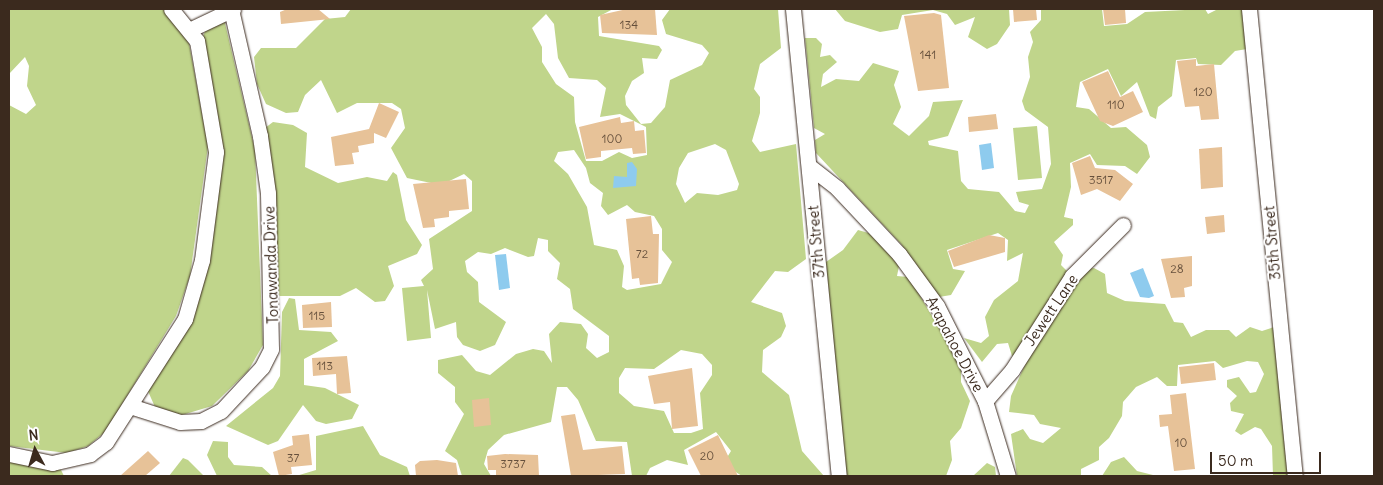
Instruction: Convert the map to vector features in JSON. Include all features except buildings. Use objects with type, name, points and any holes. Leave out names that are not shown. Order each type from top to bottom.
[{"type":"street","points":[[9,454],[52,463],[78,460],[106,442],[185,319],[202,260],[216,144],[197,41],[171,9]]},
{"type":"street","points":[[189,30],[232,9]]},
{"type":"street","name":"Tonawanda Drive","points":[[130,406],[180,422],[201,421],[221,411],[262,367],[271,349],[274,328],[268,193],[260,136],[232,9]]},
{"type":"street","name":"37th Street","points":[[793,9],[838,476]]},
{"type":"street","name":"35th Street","points":[[1249,9],[1295,476]]},
{"type":"street","name":"Arapahoe Drive","points":[[809,166],[837,188],[899,254],[937,306],[986,401],[1008,476]]},
{"type":"street","name":"Jewett Lane","points":[[986,401],[1012,370],[1072,276],[1123,225]]},
{"type":"green space","points":[[9,9],[164,9],[189,43],[208,146],[190,276],[176,316],[105,432],[88,446],[67,453],[9,446],[9,105],[26,114],[36,105],[27,86],[29,66],[25,57],[9,74]]},
{"type":"green space","points":[[351,9],[613,9],[598,17],[599,36],[659,46],[662,50],[657,59],[642,58],[644,73],[632,81],[625,96],[626,105],[641,124],[651,123],[665,107],[670,80],[702,65],[709,53],[702,45],[666,34],[662,20],[670,9],[778,9],[781,48],[760,64],[754,89],[760,97],[760,113],[752,141],[760,152],[796,144],[806,259],[788,272],[775,271],[751,302],[782,313],[786,326],[781,337],[763,350],[762,372],[789,395],[802,451],[824,476],[742,476],[723,464],[731,451],[716,432],[684,450],[688,465],[667,460],[650,468],[646,476],[632,476],[627,442],[596,441],[578,400],[567,387],[557,387],[551,422],[504,435],[488,450],[484,464],[491,476],[462,476],[457,460],[445,451],[464,414],[455,402],[455,387],[438,373],[438,360],[462,355],[476,371],[490,375],[516,354],[533,349],[544,351],[552,363],[549,334],[560,322],[581,324],[588,334],[586,348],[597,358],[609,352],[609,336],[573,309],[570,289],[557,279],[560,263],[548,251],[548,240],[538,238],[534,256],[528,257],[505,248],[491,254],[478,252],[465,261],[467,272],[478,282],[479,302],[506,322],[495,345],[480,351],[463,345],[457,337],[456,322],[435,329],[427,290],[431,338],[407,341],[402,288],[424,286],[421,280],[433,269],[429,239],[472,211],[472,181],[464,174],[441,185],[407,178],[391,148],[405,128],[401,109],[392,103],[357,103],[337,113],[321,80],[305,95],[298,112],[286,113],[266,104],[257,84],[254,57],[261,48],[296,48],[325,19],[345,17]],"holes":[[[546,14],[554,24],[558,58],[569,78],[597,80],[606,88],[600,117],[620,114],[646,127],[647,155],[632,158],[619,152],[602,161],[586,161],[575,122],[574,97],[556,84],[542,62],[542,47],[532,28]],[[715,144],[726,150],[739,184],[737,190],[718,195],[697,193],[685,203],[676,184],[679,168],[688,153]],[[574,150],[586,168],[590,183],[603,193],[601,206],[608,215],[627,205],[635,212],[654,216],[662,229],[662,250],[672,262],[661,284],[627,290],[622,287],[624,266],[617,250],[594,245],[587,207],[568,174],[554,161],[558,152]],[[681,350],[702,354],[712,365],[712,375],[700,393],[703,429],[691,433],[674,433],[664,411],[634,406],[619,393],[619,378],[625,368],[654,369]]]},
{"type":"green space","points":[[835,9],[1009,9],[1010,25],[997,44],[987,49],[968,37],[975,17],[955,25],[947,14],[933,10],[902,15],[898,29],[880,32],[845,21]]},
{"type":"green space","points":[[1041,9],[1102,9],[1104,26],[1127,24],[1145,12],[1205,9],[1208,14],[1218,9],[1243,9],[1247,49],[1235,51],[1221,65],[1198,64],[1196,58],[1176,60],[1172,96],[1158,107],[1156,119],[1150,116],[1137,82],[1121,96],[1108,69],[1080,82],[1076,107],[1089,109],[1111,128],[1126,127],[1147,145],[1150,157],[1137,174],[1125,166],[1097,165],[1090,154],[1070,163],[1071,187],[1064,217],[1073,219],[1073,225],[1054,242],[1063,255],[1061,265],[1068,272],[1018,354],[1012,356],[1008,343],[997,344],[982,362],[964,338],[981,343],[989,336],[985,317],[994,300],[1018,281],[1023,253],[1007,261],[1008,240],[998,233],[947,250],[953,269],[965,271],[951,295],[939,297],[901,244],[816,153],[815,140],[825,134],[814,128],[805,38],[816,38],[822,44],[820,57],[830,55],[837,62],[823,74],[821,87],[836,79],[859,81],[873,63],[899,71],[894,85],[901,107],[893,124],[909,136],[929,116],[933,102],[963,100],[948,136],[928,141],[929,145],[958,151],[961,181],[968,189],[999,192],[1015,211],[1025,213],[1029,205],[1019,202],[1016,192],[1042,189],[1051,164],[1048,127],[1025,110],[1022,101],[1030,77],[1028,57],[1033,42],[1030,32],[1041,20]]},
{"type":"green space","points":[[224,19],[255,150],[263,345],[248,371],[212,406],[182,415],[155,407],[147,389],[184,328],[212,220],[202,39],[206,29]]},
{"type":"green space","points":[[273,122],[293,125],[307,133],[305,167],[338,183],[367,177],[387,181],[393,172],[397,175],[406,220],[422,245],[417,254],[388,266],[394,286],[385,301],[375,302],[356,288],[340,296],[277,296],[265,128]]},
{"type":"green space","points":[[1037,126],[1042,178],[1018,180],[1013,128]]},
{"type":"green space","points":[[858,230],[872,234],[899,266],[897,276],[908,277],[961,365],[961,382],[970,401],[961,428],[950,441],[952,460],[946,476],[846,476],[826,262],[843,250]]},
{"type":"green space","points":[[1094,268],[1105,274],[1107,293],[1125,301],[1165,304],[1174,322],[1183,323],[1191,337],[1206,330],[1229,330],[1236,337],[1250,327],[1262,331],[1274,327],[1288,476],[1273,476],[1272,446],[1261,429],[1255,427],[1241,435],[1235,431],[1244,414],[1231,411],[1230,403],[1237,396],[1227,387],[1227,380],[1239,377],[1250,393],[1256,392],[1264,374],[1258,362],[1247,361],[1223,368],[1215,361],[1178,365],[1177,386],[1167,386],[1157,377],[1136,387],[1123,402],[1122,416],[1109,438],[1099,447],[1099,460],[1081,469],[1081,476],[1017,476],[1011,434],[1023,429],[1030,439],[1043,443],[1061,428],[1040,424],[1034,415],[1009,412],[1011,396],[1027,360],[1085,269]]},
{"type":"green space","points":[[289,298],[295,299],[299,330],[331,332],[338,341],[304,359],[304,385],[325,388],[359,405],[352,419],[326,424],[316,421],[303,405],[278,441],[268,445],[226,426],[273,388],[280,376],[282,312]]},
{"type":"green space","points":[[363,426],[380,455],[407,467],[410,476],[296,476],[316,470],[316,436]]},
{"type":"green space","points":[[213,441],[228,442],[228,457],[234,465],[262,467],[272,476],[217,476],[207,455]]},
{"type":"green space","points":[[1124,457],[1137,471],[1157,476],[1102,476],[1111,462]]},
{"type":"green space","points":[[9,458],[59,466],[64,476],[9,476]]},
{"type":"green space","points":[[183,458],[188,460],[204,476],[169,476]]},
{"type":"green space","points":[[987,463],[995,467],[996,476],[973,476]]},
{"type":"water","points":[[991,143],[994,168],[982,170],[979,145]]},
{"type":"water","points":[[632,162],[637,169],[636,186],[613,188],[614,176],[627,177],[627,163]]},
{"type":"water","points":[[506,254],[510,288],[499,290],[495,255]]},
{"type":"water","points":[[1143,268],[1154,296],[1149,298],[1140,297],[1130,273]]}]
